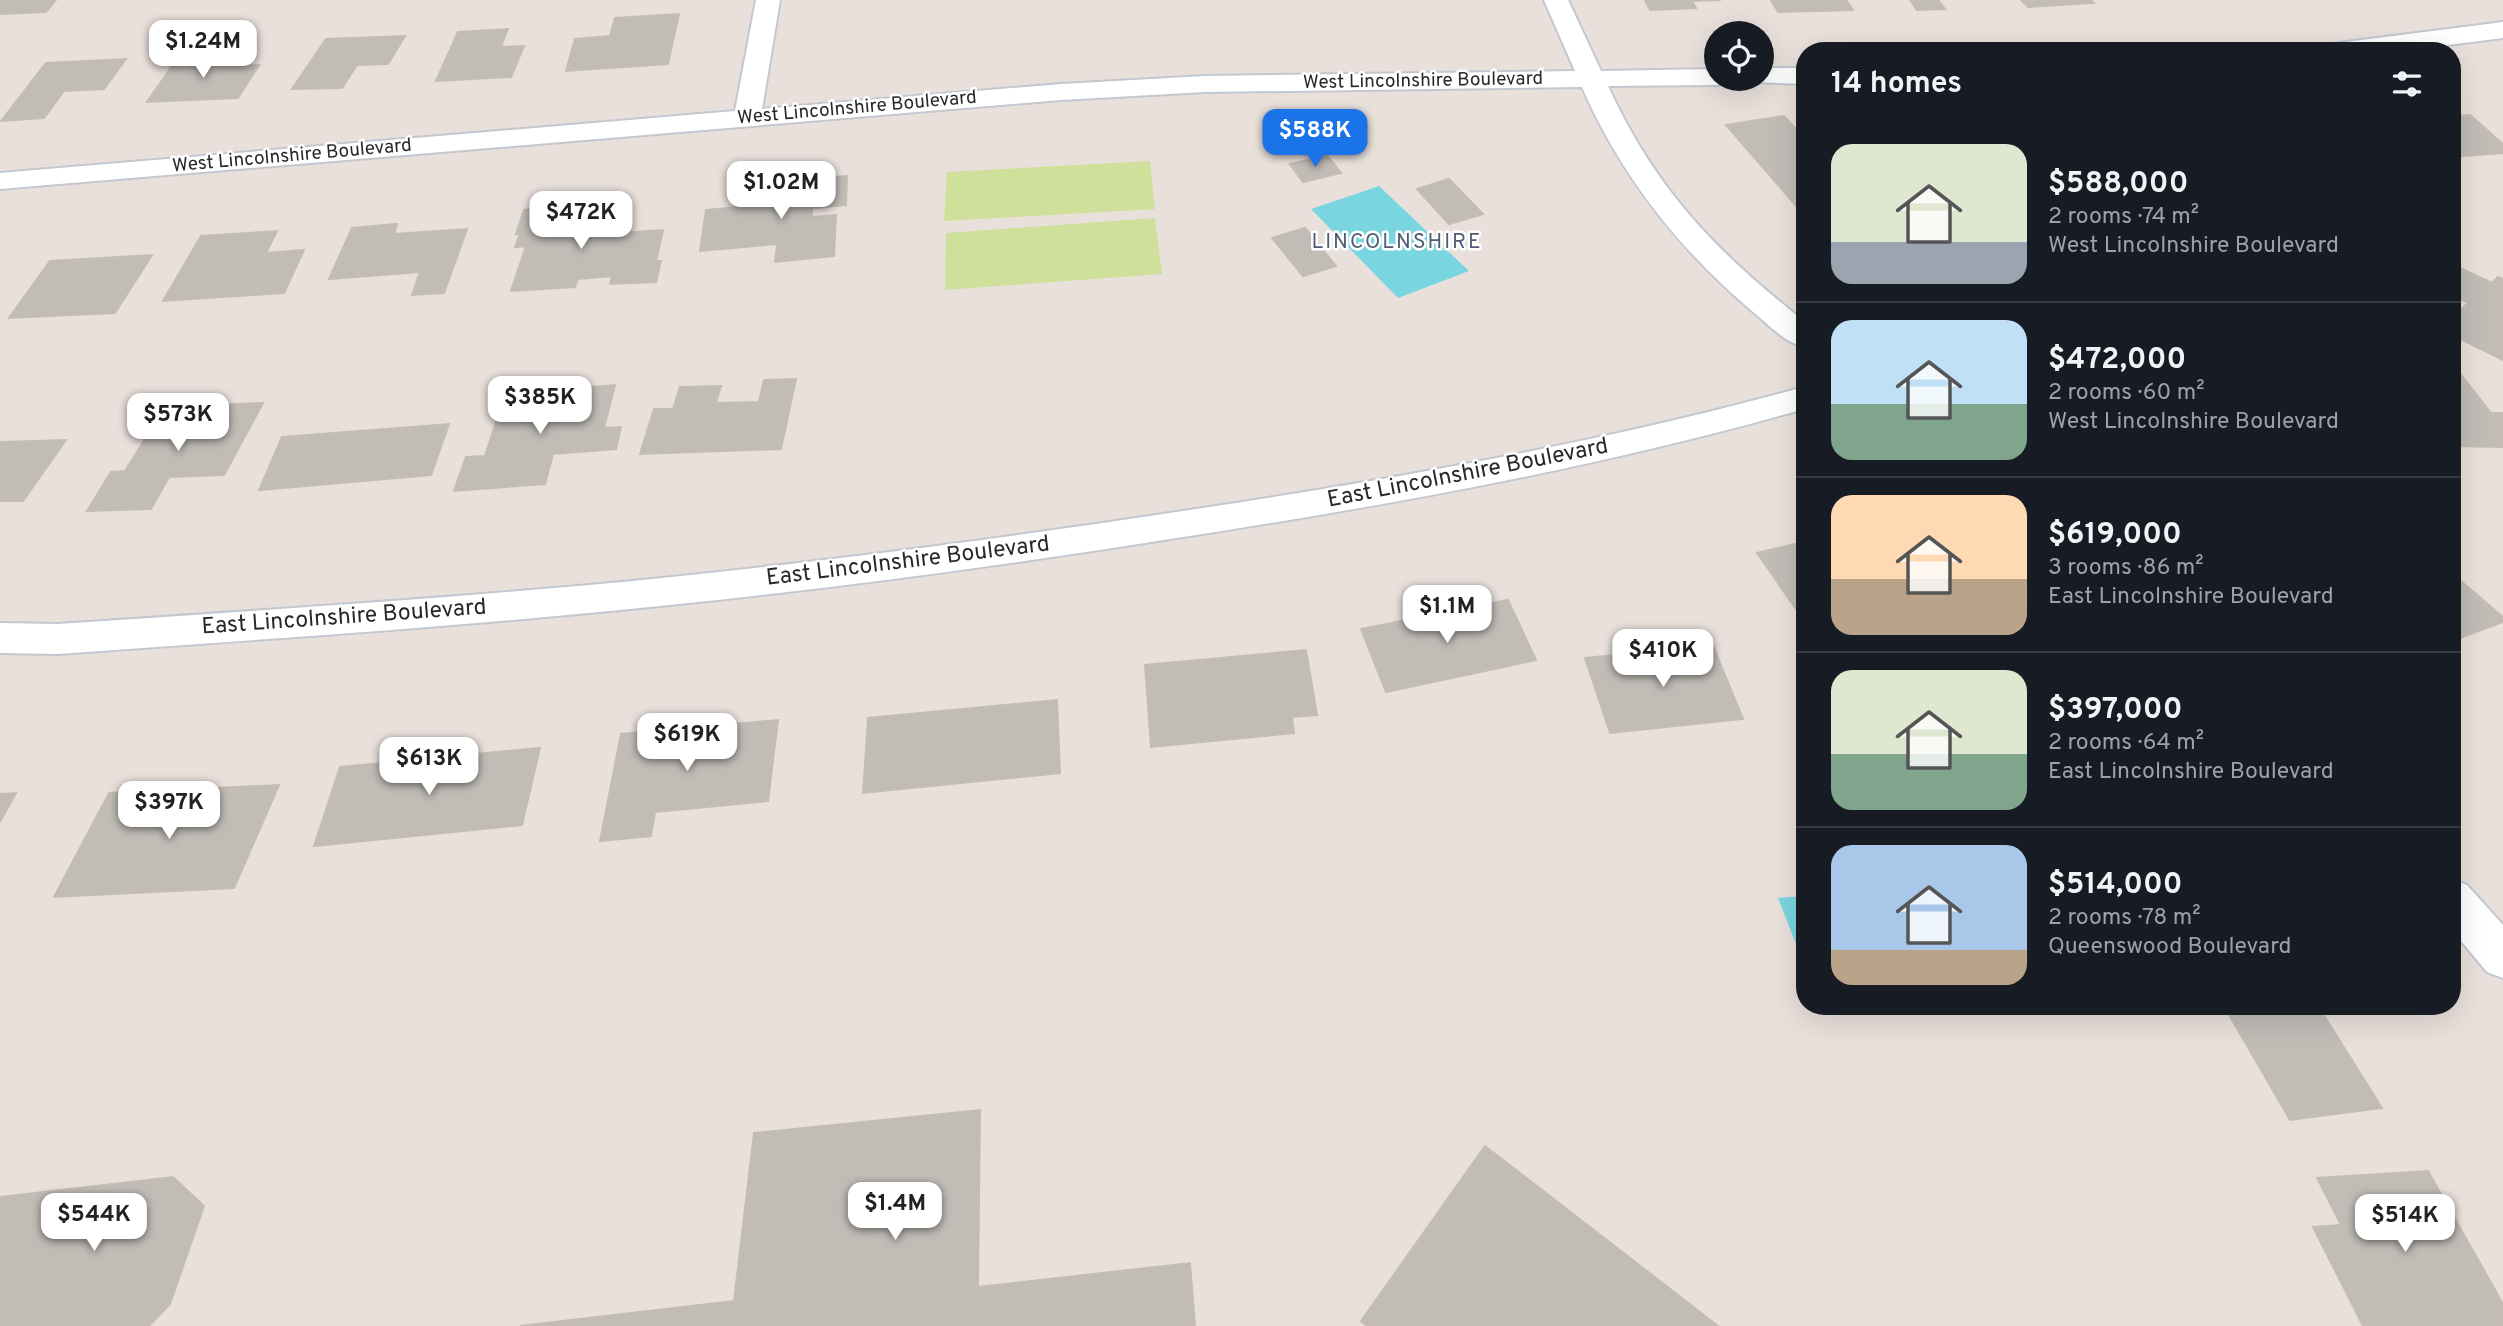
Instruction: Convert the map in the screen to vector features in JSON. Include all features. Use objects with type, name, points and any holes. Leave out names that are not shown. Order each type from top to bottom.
[{"type":"street","points":[[747,117],[768,0]]},
{"type":"street","points":[[1556,0],[1619,134],[1645,179],[1684,229],[1738,284],[1796,331]]},
{"type":"street","points":[[2409,42],[2503,30]]},
{"type":"street","points":[[1774,76],[1796,76]]},
{"type":"street","name":"West Lincolnshire Boulevard","points":[[0,181],[1061,92],[1192,85],[1704,77]]},
{"type":"street","name":"East Lincolnshire Boulevard","points":[[0,638],[58,639],[586,599],[802,576],[1075,541],[1320,503],[1514,467],[1731,420],[1796,400]]},
{"type":"street","points":[[2461,909],[2503,957]]},
{"type":"green space","points":[[1150,161],[1155,209],[944,221],[947,172]]},
{"type":"green space","points":[[1155,218],[1162,274],[945,290],[946,233]]},
{"type":"water","points":[[1379,186],[1469,271],[1398,298],[1311,209]]},
{"type":"water","points":[[1796,897],[1796,944],[1778,898]]},
{"type":"building","points":[[0,0],[56,0],[46,12],[0,14]]},
{"type":"building","points":[[1645,0],[1721,0],[1692,1],[1696,8],[1650,10]]},
{"type":"building","points":[[1771,0],[1846,0],[1853,10],[1778,12]]},
{"type":"building","points":[[1910,0],[1938,0],[1945,9],[1917,10]]},
{"type":"building","points":[[2021,0],[2091,0],[2094,3],[2028,7]]},
{"type":"building","points":[[679,14],[668,64],[566,71],[575,39],[610,36],[615,18]]},
{"type":"building","points":[[508,29],[501,47],[524,46],[511,77],[436,81],[458,32]]},
{"type":"building","points":[[405,36],[388,64],[357,65],[342,88],[292,89],[326,39]]},
{"type":"building","points":[[230,56],[223,67],[259,65],[238,98],[147,102],[177,59]]},
{"type":"building","points":[[126,59],[104,89],[64,91],[44,118],[1,121],[46,63]]},
{"type":"building","points":[[2470,115],[2503,144],[2503,153],[2461,156],[2461,116]]},
{"type":"building","points":[[1784,116],[1796,129],[1796,206],[1726,125]]},
{"type":"building","points":[[1327,155],[1341,173],[1303,182],[1290,164]]},
{"type":"building","points":[[847,176],[846,205],[812,208],[812,217],[836,215],[834,256],[775,262],[777,244],[700,251],[706,210],[776,204],[778,182]]},
{"type":"building","points":[[1449,179],[1483,214],[1449,224],[1417,189]]},
{"type":"building","points":[[595,205],[586,235],[663,230],[656,261],[661,261],[656,282],[610,284],[612,276],[578,279],[575,287],[511,291],[526,246],[515,247],[520,233],[516,234],[524,210]]},
{"type":"building","points":[[397,224],[394,234],[467,229],[444,293],[412,295],[420,272],[329,279],[352,228]]},
{"type":"building","points":[[1305,228],[1336,266],[1303,276],[1272,238]]},
{"type":"building","points":[[277,231],[266,253],[304,250],[284,293],[163,301],[201,236]]},
{"type":"building","points":[[152,255],[115,313],[9,318],[50,261]]},
{"type":"building","points":[[2461,268],[2492,283],[2498,277],[2503,279],[2503,360],[2461,339],[2461,310],[2468,303],[2461,300]]},
{"type":"building","points":[[2461,375],[2491,413],[2503,413],[2503,447],[2461,446]]},
{"type":"building","points":[[796,379],[781,449],[640,454],[654,409],[673,409],[680,387],[721,386],[716,403],[759,402],[764,380]]},
{"type":"building","points":[[615,385],[604,428],[621,427],[616,449],[553,454],[545,484],[454,491],[466,457],[485,456],[505,394]]},
{"type":"building","points":[[263,403],[224,475],[169,477],[151,509],[87,511],[111,472],[125,471],[165,407]]},
{"type":"building","points":[[449,424],[431,475],[259,490],[282,437]]},
{"type":"building","points":[[66,440],[23,501],[0,501],[0,442]]},
{"type":"building","points":[[1796,544],[1796,609],[1757,553]]},
{"type":"building","points":[[2461,582],[2503,617],[2503,622],[2461,638]]},
{"type":"building","points":[[1508,600],[1536,660],[1386,692],[1361,629]]},
{"type":"building","points":[[1713,646],[1743,719],[1610,733],[1585,658]]},
{"type":"building","points":[[1306,650],[1317,715],[1292,717],[1294,733],[1151,747],[1145,665]]},
{"type":"building","points":[[1057,700],[1060,773],[863,793],[868,718]]},
{"type":"building","points":[[778,720],[768,801],[655,812],[651,836],[600,841],[621,734]]},
{"type":"building","points":[[540,748],[522,825],[314,846],[340,767]]},
{"type":"building","points":[[279,785],[234,888],[54,897],[109,793]]},
{"type":"building","points":[[16,793],[0,822],[0,794]]},
{"type":"building","points":[[2229,1015],[2324,1015],[2382,1108],[2290,1120]]},
{"type":"building","points":[[980,1110],[978,1287],[1190,1263],[1195,1326],[520,1326],[734,1301],[754,1133]]},
{"type":"building","points":[[1485,1146],[1718,1326],[1367,1326],[1361,1321]]},
{"type":"building","points":[[2428,1171],[2503,1304],[2503,1326],[2363,1326],[2313,1227],[2341,1225],[2317,1178]]},
{"type":"building","points":[[173,1177],[204,1206],[170,1304],[149,1326],[0,1326],[0,1197]]},
{"type":"district","name":"LINCOLNSHIRE","points":[[1397,242]]}]
